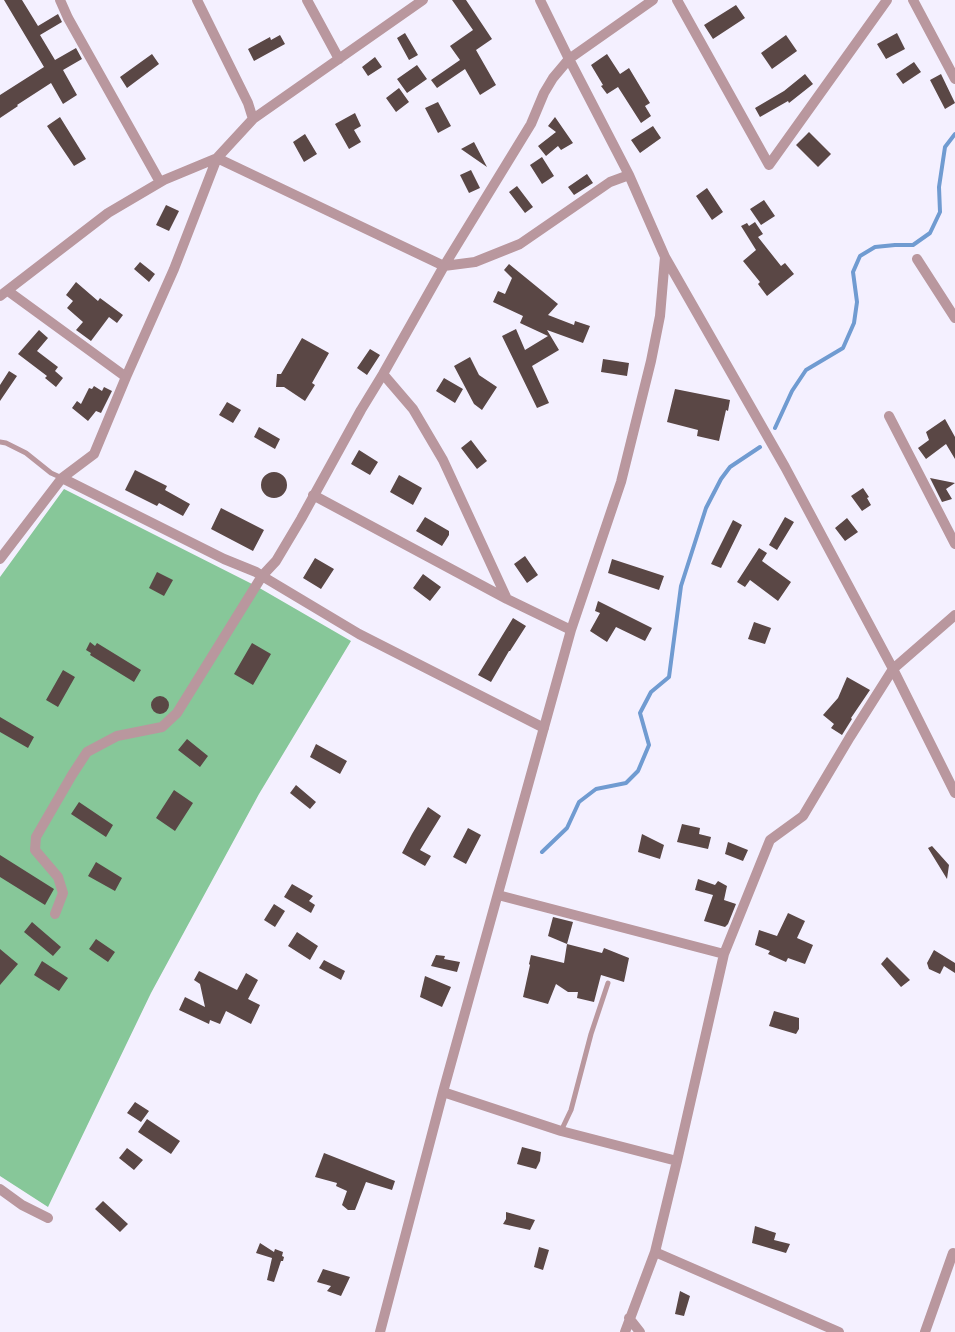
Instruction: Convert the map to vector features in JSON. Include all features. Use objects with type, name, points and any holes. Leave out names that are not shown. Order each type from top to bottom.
[{"type":"street","points":[[60,0],[160,182]]},
{"type":"street","points":[[197,0],[248,103],[253,119]]},
{"type":"street","points":[[307,0],[339,59]]},
{"type":"street","points":[[0,559],[62,478],[94,454],[174,269],[217,158],[253,119],[423,0]]},
{"type":"street","points":[[540,0],[629,175],[665,256],[785,467],[893,669],[955,793]]},
{"type":"street","points":[[55,914],[63,893],[58,877],[35,850],[36,837],[87,752],[117,736],[162,727],[177,713],[262,576],[276,561],[444,266],[531,124],[549,86],[569,59],[653,0]]},
{"type":"street","points":[[677,0],[769,165],[887,0]]},
{"type":"street","points":[[913,0],[955,79]]},
{"type":"street","points":[[126,377],[4,293],[108,213],[160,182],[217,158],[444,266],[475,262],[520,244],[610,182],[629,175]]},
{"type":"street","points":[[380,1332],[443,1092],[544,728],[572,630],[621,482],[660,316],[665,256]]},
{"type":"street","points":[[917,259],[955,318]]},
{"type":"street","points":[[383,374],[413,410],[443,460],[507,599]]},
{"type":"street","points":[[889,416],[955,544]]},
{"type":"street","points":[[62,478],[224,559],[256,572],[359,634],[544,728]]},
{"type":"street","points":[[314,495],[507,599],[572,630]]},
{"type":"street","points":[[625,1332],[655,1252],[724,954],[770,840],[803,816],[893,669],[955,615]]},
{"type":"street","points":[[498,895],[724,954]]},
{"type":"street","points":[[443,1092],[561,1131],[677,1161]]},
{"type":"street","points":[[0,1189],[22,1205],[48,1218]]},
{"type":"street","points":[[655,1252],[840,1332]]},
{"type":"street","points":[[925,1332],[953,1253],[955,1254]]},
{"type":"street","points":[[629,1318],[640,1332]]},
{"type":"lane","points":[[0,442],[26,453],[51,473],[62,478]]},
{"type":"lane","points":[[561,1131],[571,1110],[591,1034],[608,983]]},
{"type":"green space","points":[[64,489],[256,586],[351,641],[259,794],[151,993],[48,1207],[0,1176],[0,577]]},
{"type":"building","points":[[4,0],[22,0],[38,26],[58,14],[62,22],[40,35],[55,60],[76,48],[82,59],[63,70],[77,95],[63,104],[51,83],[0,118],[0,95],[44,67]]},
{"type":"building","points":[[452,0],[466,0],[492,39],[476,50],[496,85],[480,95],[465,69],[437,88],[431,80],[460,60],[450,46],[473,30]]},
{"type":"building","points":[[736,5],[745,18],[713,39],[704,25]]},
{"type":"building","points":[[405,33],[418,55],[409,60],[397,38]]},
{"type":"building","points":[[897,33],[905,49],[886,59],[877,44]]},
{"type":"building","points":[[280,35],[285,44],[254,61],[248,49],[270,37],[271,40]]},
{"type":"building","points":[[786,35],[797,51],[772,69],[761,53]]},
{"type":"building","points":[[152,54],[159,64],[127,88],[120,77]]},
{"type":"building","points":[[607,54],[620,74],[629,68],[650,103],[645,106],[651,116],[641,123],[618,87],[607,94],[601,86],[603,85],[591,65]]},
{"type":"building","points":[[375,57],[382,67],[368,76],[362,67]]},
{"type":"building","points":[[914,62],[921,72],[903,84],[896,74]]},
{"type":"building","points":[[417,65],[427,79],[407,93],[397,79]]},
{"type":"building","points":[[805,74],[813,84],[789,103],[788,101],[760,117],[755,108],[784,91]]},
{"type":"building","points":[[941,74],[955,103],[945,109],[930,80]]},
{"type":"building","points":[[399,88],[409,102],[396,112],[386,98]]},
{"type":"building","points":[[438,102],[451,126],[438,133],[425,108]]},
{"type":"building","points":[[355,113],[361,126],[354,130],[361,142],[349,149],[335,124]]},
{"type":"building","points":[[60,117],[86,159],[74,166],[47,126]]},
{"type":"building","points":[[555,117],[573,143],[561,150],[558,146],[546,156],[538,146],[556,132],[548,126]]},
{"type":"building","points":[[653,126],[661,138],[640,153],[631,140]]},
{"type":"building","points":[[809,132],[831,154],[818,167],[796,145]]},
{"type":"building","points":[[305,134],[317,154],[304,162],[293,142]]},
{"type":"building","points":[[474,142],[487,167],[461,149]]},
{"type":"building","points":[[542,157],[554,176],[542,184],[530,165]]},
{"type":"building","points":[[471,170],[480,188],[469,193],[460,175]]},
{"type":"building","points":[[587,174],[593,183],[574,195],[568,187]]},
{"type":"building","points":[[517,186],[533,207],[525,213],[509,192]]},
{"type":"building","points":[[707,188],[723,212],[712,220],[696,196]]},
{"type":"building","points":[[764,200],[775,216],[761,225],[750,209]]},
{"type":"building","points":[[166,205],[179,211],[169,231],[156,225]]},
{"type":"building","points":[[755,222],[763,234],[758,237],[781,266],[785,263],[794,274],[767,296],[758,284],[760,282],[743,261],[756,250],[741,226],[747,223],[749,226]]},
{"type":"building","points":[[140,262],[155,274],[149,282],[134,269]]},
{"type":"building","points":[[509,264],[558,304],[548,315],[574,325],[575,321],[590,326],[583,343],[547,330],[559,350],[532,366],[549,403],[537,408],[502,336],[516,329],[525,350],[548,336],[520,323],[523,316],[493,302],[498,291],[505,294],[512,278],[504,270]]},
{"type":"building","points":[[76,282],[98,301],[100,298],[123,315],[117,323],[109,317],[91,341],[76,330],[83,322],[67,308],[73,301],[66,295]]},
{"type":"building","points":[[39,330],[48,338],[37,351],[58,367],[55,371],[63,378],[56,387],[45,378],[47,376],[18,354]]},
{"type":"building","points":[[302,338],[329,353],[305,401],[284,387],[276,387],[277,374],[281,374]]},
{"type":"building","points":[[370,349],[380,355],[367,375],[357,368]]},
{"type":"building","points":[[470,357],[479,375],[497,387],[482,410],[474,404],[454,366]]},
{"type":"building","points":[[603,359],[629,363],[627,376],[601,372]]},
{"type":"building","points":[[9,371],[17,376],[0,401],[0,385]]},
{"type":"building","points":[[444,378],[463,389],[455,403],[436,391]]},
{"type":"building","points":[[94,386],[102,391],[104,387],[112,391],[101,413],[96,411],[88,421],[72,408],[77,401],[81,404],[89,388],[92,389]]},
{"type":"building","points":[[675,389],[730,400],[719,441],[697,436],[698,430],[667,422]]},
{"type":"building","points":[[227,402],[241,410],[233,423],[219,415]]},
{"type":"building","points":[[945,419],[955,437],[955,459],[946,444],[926,459],[918,448],[929,440],[926,432]]},
{"type":"building","points":[[259,427],[280,439],[275,449],[254,437]]},
{"type":"building","points":[[471,440],[487,461],[477,469],[461,448]]},
{"type":"building","points":[[359,450],[378,462],[370,475],[351,464]]},
{"type":"building","points":[[135,470],[167,486],[165,490],[190,504],[183,516],[159,503],[157,506],[125,490]]},
{"type":"building","points":[[274,472],[283,476],[287,485],[283,494],[274,498],[265,494],[261,485],[265,476]]},
{"type":"building","points":[[399,475],[422,488],[413,505],[390,492]]},
{"type":"building","points":[[930,478],[955,483],[946,489],[952,499],[942,502]]},
{"type":"building","points":[[863,488],[871,505],[862,511],[851,496]]},
{"type":"building","points":[[221,508],[264,530],[253,551],[211,529]]},
{"type":"building","points":[[425,517],[449,531],[442,546],[416,531]]},
{"type":"building","points":[[785,517],[794,522],[777,550],[769,545]]},
{"type":"building","points":[[847,518],[858,532],[845,541],[835,528]]},
{"type":"building","points":[[733,520],[742,525],[721,568],[711,564]]},
{"type":"building","points":[[759,548],[767,553],[762,561],[791,582],[778,601],[750,580],[745,587],[737,582]]},
{"type":"building","points":[[525,556],[538,575],[527,583],[514,564]]},
{"type":"building","points":[[315,558],[334,569],[321,589],[303,578]]},
{"type":"building","points":[[612,559],[664,576],[659,590],[608,573]]},
{"type":"building","points":[[157,572],[173,580],[164,596],[149,588]]},
{"type":"building","points":[[423,574],[441,587],[430,601],[413,588]]},
{"type":"building","points":[[598,601],[652,628],[645,641],[616,627],[607,642],[590,631],[600,613],[595,611]]},
{"type":"building","points":[[513,618],[526,626],[491,682],[478,675]]},
{"type":"building","points":[[754,622],[771,628],[765,644],[748,639]]},
{"type":"building","points":[[90,642],[95,646],[97,643],[141,670],[134,682],[90,655],[91,653],[86,650]]},
{"type":"building","points":[[252,643],[271,654],[253,685],[234,674]]},
{"type":"building","points":[[63,670],[75,677],[58,707],[46,700]]},
{"type":"building","points":[[847,677],[870,690],[842,735],[831,728],[834,724],[823,715],[838,698]]},
{"type":"building","points":[[156,696],[164,696],[169,701],[167,712],[156,714],[151,709],[151,701]]},
{"type":"building","points":[[0,717],[34,737],[28,748],[0,732]]},
{"type":"building","points":[[187,739],[208,756],[200,767],[178,750]]},
{"type":"building","points":[[316,744],[347,761],[340,774],[310,757]]},
{"type":"building","points":[[296,785],[316,802],[310,809],[290,793]]},
{"type":"building","points":[[174,790],[193,803],[175,831],[156,818]]},
{"type":"building","points":[[79,802],[113,825],[106,837],[71,814]]},
{"type":"building","points":[[428,807],[441,816],[420,850],[431,856],[425,866],[402,853]]},
{"type":"building","points":[[682,824],[700,828],[699,834],[711,837],[708,849],[677,842]]},
{"type":"building","points":[[468,828],[481,835],[466,864],[453,857]]},
{"type":"building","points":[[642,834],[664,845],[660,859],[638,852]]},
{"type":"building","points":[[728,842],[748,850],[743,861],[725,854]]},
{"type":"building","points":[[932,846],[949,865],[947,879],[928,848]]},
{"type":"building","points":[[0,855],[54,889],[45,905],[0,877]]},
{"type":"building","points":[[96,862],[122,878],[115,891],[88,876]]},
{"type":"building","points":[[698,879],[715,885],[718,881],[727,886],[724,900],[736,904],[725,927],[704,921],[713,895],[695,890]]},
{"type":"building","points":[[292,884],[313,896],[309,901],[315,905],[311,913],[284,897]]},
{"type":"building","points":[[274,904],[285,911],[275,927],[264,920]]},
{"type":"building","points":[[788,913],[805,921],[797,938],[813,945],[805,964],[788,958],[786,962],[768,954],[770,951],[755,945],[759,930],[777,936]]},
{"type":"building","points":[[553,917],[573,922],[567,944],[548,936]]},
{"type":"building","points":[[32,922],[61,947],[53,956],[24,932]]},
{"type":"building","points":[[297,932],[318,946],[310,960],[288,946]]},
{"type":"building","points":[[96,939],[115,952],[108,962],[89,949]]},
{"type":"building","points":[[567,944],[602,953],[604,948],[629,958],[624,982],[601,975],[594,1002],[577,998],[578,992],[568,992],[556,984],[548,1004],[523,997],[531,955],[564,963]]},
{"type":"building","points":[[0,949],[18,964],[0,985]]},
{"type":"building","points":[[934,950],[955,963],[955,973],[944,966],[940,974],[929,969],[927,963]]},
{"type":"building","points":[[436,955],[460,962],[457,972],[431,966]]},
{"type":"building","points":[[887,957],[910,980],[901,987],[881,964]]},
{"type":"building","points":[[324,960],[345,971],[341,980],[319,968]]},
{"type":"building","points":[[42,961],[68,978],[59,991],[34,975]]},
{"type":"building","points":[[199,971],[237,990],[246,973],[258,980],[248,999],[260,1005],[251,1024],[226,1011],[220,1024],[210,1020],[209,1024],[179,1010],[185,997],[205,1007],[200,984],[194,980]]},
{"type":"building","points":[[425,976],[451,987],[442,1007],[420,997]]},
{"type":"building","points":[[774,1011],[799,1018],[799,1029],[796,1034],[769,1026]]},
{"type":"building","points":[[135,1102],[149,1111],[141,1122],[127,1113]]},
{"type":"building","points":[[147,1119],[180,1141],[171,1154],[138,1132]]},
{"type":"building","points":[[522,1147],[541,1152],[536,1169],[517,1164]]},
{"type":"building","points":[[127,1148],[143,1160],[134,1170],[119,1158]]},
{"type":"building","points":[[324,1153],[395,1181],[392,1190],[366,1182],[355,1210],[348,1210],[342,1205],[347,1191],[336,1186],[337,1183],[315,1177]]},
{"type":"building","points":[[103,1201],[128,1224],[120,1232],[95,1209]]},
{"type":"building","points":[[506,1212],[535,1220],[530,1230],[503,1224]]},
{"type":"building","points":[[755,1226],[776,1233],[774,1240],[790,1244],[786,1253],[752,1243]]},
{"type":"building","points":[[260,1243],[274,1252],[275,1249],[283,1252],[283,1261],[281,1261],[274,1282],[267,1280],[272,1258],[256,1253]]},
{"type":"building","points":[[539,1247],[549,1250],[543,1270],[534,1267]]},
{"type":"building","points":[[323,1269],[350,1277],[341,1296],[327,1291],[331,1286],[317,1282]]},
{"type":"building","points":[[680,1291],[690,1296],[684,1316],[675,1314]]},
{"type":"waterway","points":[[775,428],[792,391],[806,370],[843,348],[854,323],[857,302],[853,272],[860,256],[875,247],[913,245],[930,233],[940,212],[939,187],[945,147],[955,134]]},
{"type":"waterway","points":[[542,852],[567,828],[579,802],[596,789],[626,783],[638,771],[649,745],[640,713],[651,692],[669,677],[681,586],[706,508],[730,467],[760,447]]}]
